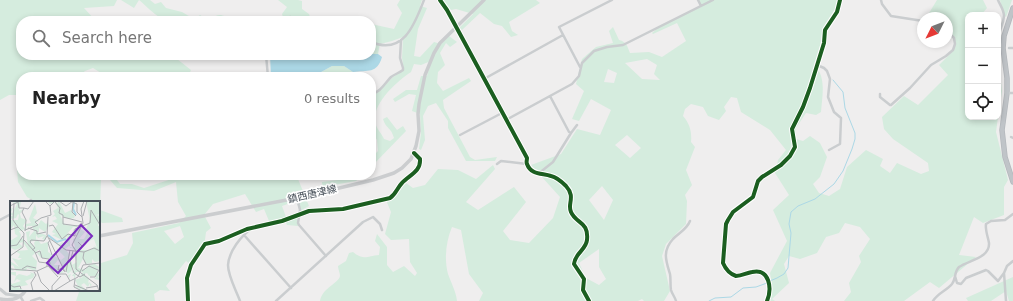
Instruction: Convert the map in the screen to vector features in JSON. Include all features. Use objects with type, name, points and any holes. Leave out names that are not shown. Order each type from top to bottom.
[{"type":"highway","points":[[1013,8],[1004,36],[1003,48],[1007,78],[1002,130],[1005,158],[1013,182]]},
{"type":"main road","name":"鎮西唐津線","points":[[376,178],[386,176],[402,168],[411,159],[418,138],[419,104],[427,67],[440,43],[484,0]]},
{"type":"main road","name":"鎮西唐津線","points":[[100,236],[297,198],[370,180]]},
{"type":"main road","points":[[0,299],[9,300],[20,296],[25,291]]},
{"type":"street","points":[[376,43],[385,45],[401,40],[408,34],[413,28],[424,0]]},
{"type":"street","points":[[440,0],[448,10],[527,158],[527,164],[538,174],[551,176],[567,187],[572,199],[570,212],[585,226],[587,240],[586,244],[576,256],[574,264],[584,279],[583,290],[589,301]]},
{"type":"street","points":[[580,67],[559,28],[612,0]]},
{"type":"street","points":[[698,0],[701,6]]},
{"type":"street","points":[[506,120],[575,82],[579,76],[580,67],[584,59],[594,51],[607,47],[624,45],[713,0]]},
{"type":"street","points":[[767,301],[770,288],[769,282],[763,274],[759,272],[752,272],[736,276],[732,275],[725,268],[723,263],[726,224],[733,212],[753,197],[758,181],[781,165],[790,156],[795,147],[792,129],[803,107],[817,66],[824,43],[825,30],[837,12],[840,0]]},
{"type":"street","points":[[881,0],[882,4],[891,16],[917,21]]},
{"type":"street","points":[[998,0],[1004,13],[998,38],[1003,48]]},
{"type":"street","points":[[484,78],[563,35]]},
{"type":"street","points":[[880,94],[880,96],[891,105],[910,88],[931,65],[951,52],[954,47],[955,40],[953,37]]},
{"type":"street","points":[[376,92],[392,77],[403,70],[400,58],[401,40]]},
{"type":"street","points":[[266,60],[268,72]]},
{"type":"street","points":[[817,66],[824,68],[827,71],[830,80],[828,97],[834,112],[841,118],[840,144],[829,150]]},
{"type":"street","points":[[1006,93],[1013,93]]},
{"type":"street","points":[[550,96],[567,130],[571,133]]},
{"type":"street","points":[[460,135],[502,113]]},
{"type":"street","points":[[538,174],[553,162],[574,127],[577,125]]},
{"type":"street","points":[[188,301],[187,278],[191,265],[203,246],[252,228],[282,221],[309,211],[343,209],[390,198],[395,194],[401,184],[416,172],[419,167],[420,159],[414,153]]},
{"type":"street","points":[[497,164],[501,161],[527,164]]},
{"type":"street","points":[[297,198],[300,214],[298,223],[326,256]]},
{"type":"street","points":[[933,301],[952,284],[956,270],[963,263],[987,252],[989,248],[986,227],[988,222],[1005,220],[1013,214]]},
{"type":"street","points":[[0,220],[10,215]]},
{"type":"street","points":[[276,301],[368,218],[375,218],[382,230]]},
{"type":"street","points":[[676,301],[671,290],[670,276],[665,254],[667,248],[673,240],[682,232],[690,221]]},
{"type":"street","points":[[240,301],[228,264],[236,246],[244,235],[252,228]]},
{"type":"street","points":[[244,235],[291,288]]},
{"type":"street","points":[[954,274],[957,283],[960,284],[966,278],[986,270],[998,281],[1007,266],[1013,261]]},
{"type":"street","points":[[1004,273],[1006,301]]},
{"type":"street","points":[[0,289],[6,294],[20,296],[23,301]]},
{"type":"street","points":[[32,301],[40,298],[44,301]]},
{"type":"green space","points":[[0,0],[117,0],[114,6],[84,8],[91,16],[16,16],[16,60],[178,60],[191,70],[190,72],[99,72],[93,68],[84,72],[16,72],[16,95],[9,95],[0,100]]},
{"type":"green space","points":[[121,0],[139,0],[134,8]]},
{"type":"green space","points":[[139,0],[150,0],[155,4],[161,2],[166,8],[182,12],[189,16],[158,16]]},
{"type":"green space","points":[[278,0],[302,1],[302,9],[310,16],[283,16],[282,14],[287,7]]},
{"type":"green space","points":[[400,0],[422,0],[420,6],[427,8],[418,29],[414,56],[420,57],[434,42],[441,44],[449,36],[457,42],[450,47],[446,43],[440,53],[445,65],[438,72],[437,83],[443,91],[469,78],[471,81],[443,100],[444,108],[470,157],[475,160],[497,157],[495,161],[466,161],[448,128],[448,121],[436,103],[428,106],[423,116],[425,140],[421,150],[419,149],[421,133],[420,114],[412,111],[416,95],[409,94],[395,102],[393,99],[406,90],[417,90],[421,76],[427,76],[431,61],[421,65],[414,64],[411,72],[399,81],[381,101],[376,112],[376,94],[393,77],[404,70],[402,58],[403,37],[380,44],[378,54],[376,54],[376,25],[394,29],[402,13],[397,5]]},
{"type":"green space","points":[[443,0],[536,0],[540,3],[509,22],[512,31],[518,35],[511,37],[502,26],[494,24],[480,13],[462,30],[459,28],[473,14],[456,9],[451,10]]},
{"type":"green space","points":[[698,0],[837,0],[835,9],[823,28],[820,46],[814,65],[821,75],[823,87],[821,112],[816,115],[806,113],[796,128],[796,139],[803,141],[810,136],[820,143],[827,157],[820,177],[813,184],[819,193],[829,196],[840,189],[847,167],[866,150],[883,159],[880,166],[890,173],[897,163],[921,174],[929,171],[928,163],[893,139],[884,129],[882,117],[904,96],[918,105],[948,75],[939,65],[954,50],[955,38],[953,36],[953,12],[930,12],[937,0],[983,0],[987,8],[984,12],[965,12],[965,120],[998,120],[996,132],[1008,180],[1004,187],[1004,215],[983,223],[974,217],[959,255],[976,257],[939,288],[930,282],[904,301],[844,301],[851,292],[849,283],[861,262],[859,256],[870,239],[860,227],[845,223],[839,233],[826,237],[817,253],[800,259],[789,256],[784,264],[789,283],[772,299],[775,301],[771,301],[769,300],[772,286],[770,273],[787,241],[773,210],[789,195],[775,173],[778,160],[786,150],[770,130],[741,112],[737,98],[731,97],[724,107],[726,111],[719,120],[708,116],[703,107],[691,104],[685,109],[683,116],[689,125],[691,131],[691,142],[695,147],[686,170],[692,185],[685,195],[687,201],[686,224],[666,244],[662,256],[670,291],[664,301],[644,301],[642,299],[638,301],[479,301],[483,293],[469,274],[461,230],[452,227],[447,244],[446,262],[448,274],[455,290],[457,301],[320,301],[321,296],[327,289],[339,279],[340,275],[338,266],[346,261],[349,253],[353,252],[363,257],[379,255],[380,247],[375,241],[377,234],[387,247],[387,265],[393,272],[404,266],[415,276],[417,273],[410,262],[409,239],[391,240],[385,234],[391,212],[386,200],[406,183],[413,188],[425,185],[438,169],[458,170],[476,179],[493,165],[495,169],[466,202],[478,210],[514,187],[526,202],[503,231],[510,240],[529,243],[553,218],[560,197],[531,165],[561,154],[577,129],[600,135],[611,110],[591,99],[579,121],[572,119],[584,91],[576,84],[582,59],[596,47],[613,43],[609,31],[613,27],[619,40],[625,43],[630,53],[649,52],[662,57],[686,41],[677,23],[653,34],[652,33],[661,25],[701,7]],"holes":[[[647,59],[657,65],[654,74],[660,80],[642,79],[625,63]],[[608,69],[617,73],[614,83],[604,82]],[[627,135],[641,148],[630,158],[615,145]],[[602,186],[613,200],[604,220],[589,200]],[[599,249],[599,267],[606,279],[599,285],[586,278],[579,263]]]},
{"type":"green space","points":[[1000,0],[1012,0],[1006,17],[1003,14]]},
{"type":"green space","points":[[332,66],[344,66],[353,72],[321,72]]},
{"type":"green space","points":[[387,117],[397,130],[403,126],[406,131],[376,162],[376,153],[378,151],[376,124],[384,139],[390,141],[394,138],[383,119]]},
{"type":"green space","points":[[18,180],[101,180],[100,210],[100,201],[34,201],[27,197]]},
{"type":"green space","points":[[110,180],[117,180],[120,184],[132,184],[144,188],[169,180],[298,180],[309,206],[300,211],[296,201],[282,206],[286,217],[297,218],[298,226],[287,225],[284,218],[269,221],[264,209],[256,212],[245,194],[213,204],[204,215],[211,228],[206,232],[205,240],[196,253],[198,261],[190,264],[186,261],[166,286],[170,291],[160,290],[154,294],[155,301],[76,301],[79,291],[100,291],[100,260],[101,263],[127,255],[133,243],[132,233],[179,223],[186,216],[178,202],[176,182],[154,191],[117,188]],"holes":[[[180,226],[184,237],[175,244],[164,231]]]},
{"type":"green space","points":[[338,180],[357,180],[322,187],[322,182]]},
{"type":"green space","points":[[100,210],[122,218],[123,222],[102,223],[100,221]]},
{"type":"green space","points":[[1013,277],[1013,301],[1009,301],[1006,291],[991,301],[968,301],[966,298]]},
{"type":"water","points":[[376,54],[382,57],[375,69],[367,71],[353,72],[344,66],[332,66],[321,72],[271,72],[270,60],[376,60]]},
{"type":"waterway","points":[[770,281],[784,274],[788,268],[791,233],[789,224],[791,212],[798,206],[815,199],[834,184],[843,171],[852,149],[855,133],[845,108],[843,92],[833,80]]},
{"type":"waterway","points":[[709,301],[715,298],[731,297],[743,288],[756,287],[767,283]]},
{"type":"cycle path","points":[[440,0],[447,10],[527,158],[529,168],[534,172],[555,177],[569,190],[571,197],[571,212],[573,216],[584,226],[587,234],[585,246],[576,257],[574,264],[584,279],[583,290],[589,301]]},
{"type":"cycle path","points":[[767,301],[769,296],[769,285],[768,280],[763,273],[752,272],[736,276],[728,271],[724,265],[726,224],[733,212],[753,197],[758,181],[781,165],[790,156],[795,147],[792,129],[803,107],[810,88],[824,43],[825,30],[837,12],[840,0]]},
{"type":"cycle path","points":[[188,301],[187,278],[191,265],[205,244],[219,241],[247,229],[282,221],[309,211],[343,209],[390,198],[394,195],[402,183],[419,167],[420,159],[414,153]]}]
